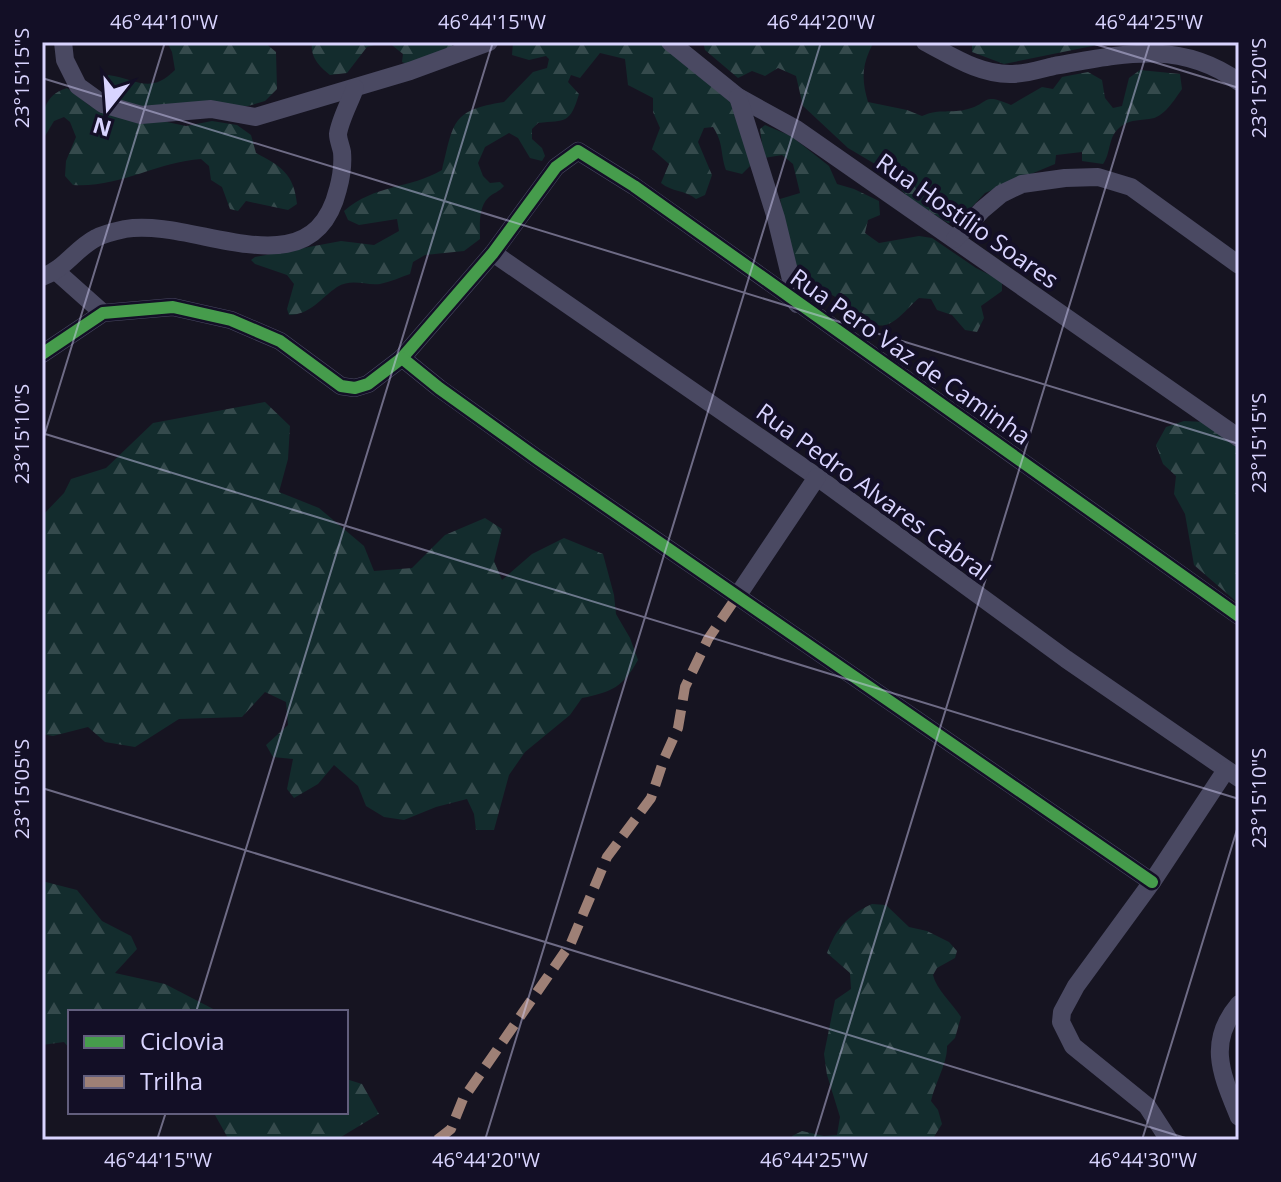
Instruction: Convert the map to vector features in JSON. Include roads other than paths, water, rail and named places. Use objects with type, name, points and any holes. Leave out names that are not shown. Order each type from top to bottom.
[{"type":"street","points":[[63,42],[65,60],[78,86],[103,104],[141,115],[211,109],[246,116],[265,116],[489,42]]},
{"type":"street","name":"Rua Hostílio Soares","points":[[670,42],[738,97],[796,129],[1239,438]]},
{"type":"street","points":[[925,42],[968,65],[1012,74],[1125,54],[1158,52],[1191,58],[1223,70],[1239,82]]},
{"type":"street","points":[[103,313],[49,274],[96,238],[126,229],[173,230],[261,247],[296,243],[316,232],[327,216],[338,189],[342,154],[338,134],[355,88]]},
{"type":"street","points":[[738,97],[776,218],[797,304]]},
{"type":"street","name":"Rua Pero Vaz de Caminha","points":[[493,253],[556,167],[578,151],[587,155],[1065,490],[1239,616]]},
{"type":"street","points":[[955,239],[1001,194],[1022,184],[1098,177],[1131,187],[1239,265]]},
{"type":"street","points":[[42,354],[103,313],[173,307],[231,320],[280,341],[341,386],[355,388],[368,384],[402,358],[493,253]]},
{"type":"street","name":"Rua Pedro Alvares Cabral","points":[[493,253],[817,477],[1054,650],[1232,774],[1076,986],[1062,1012],[1061,1022],[1073,1046],[1147,1106],[1169,1140]]},
{"type":"street","points":[[402,358],[538,459],[1152,882]]},
{"type":"street","points":[[738,595],[817,477]]},
{"type":"street","points":[[1239,1004],[1223,1028],[1218,1052],[1223,1077],[1239,1117]]}]
